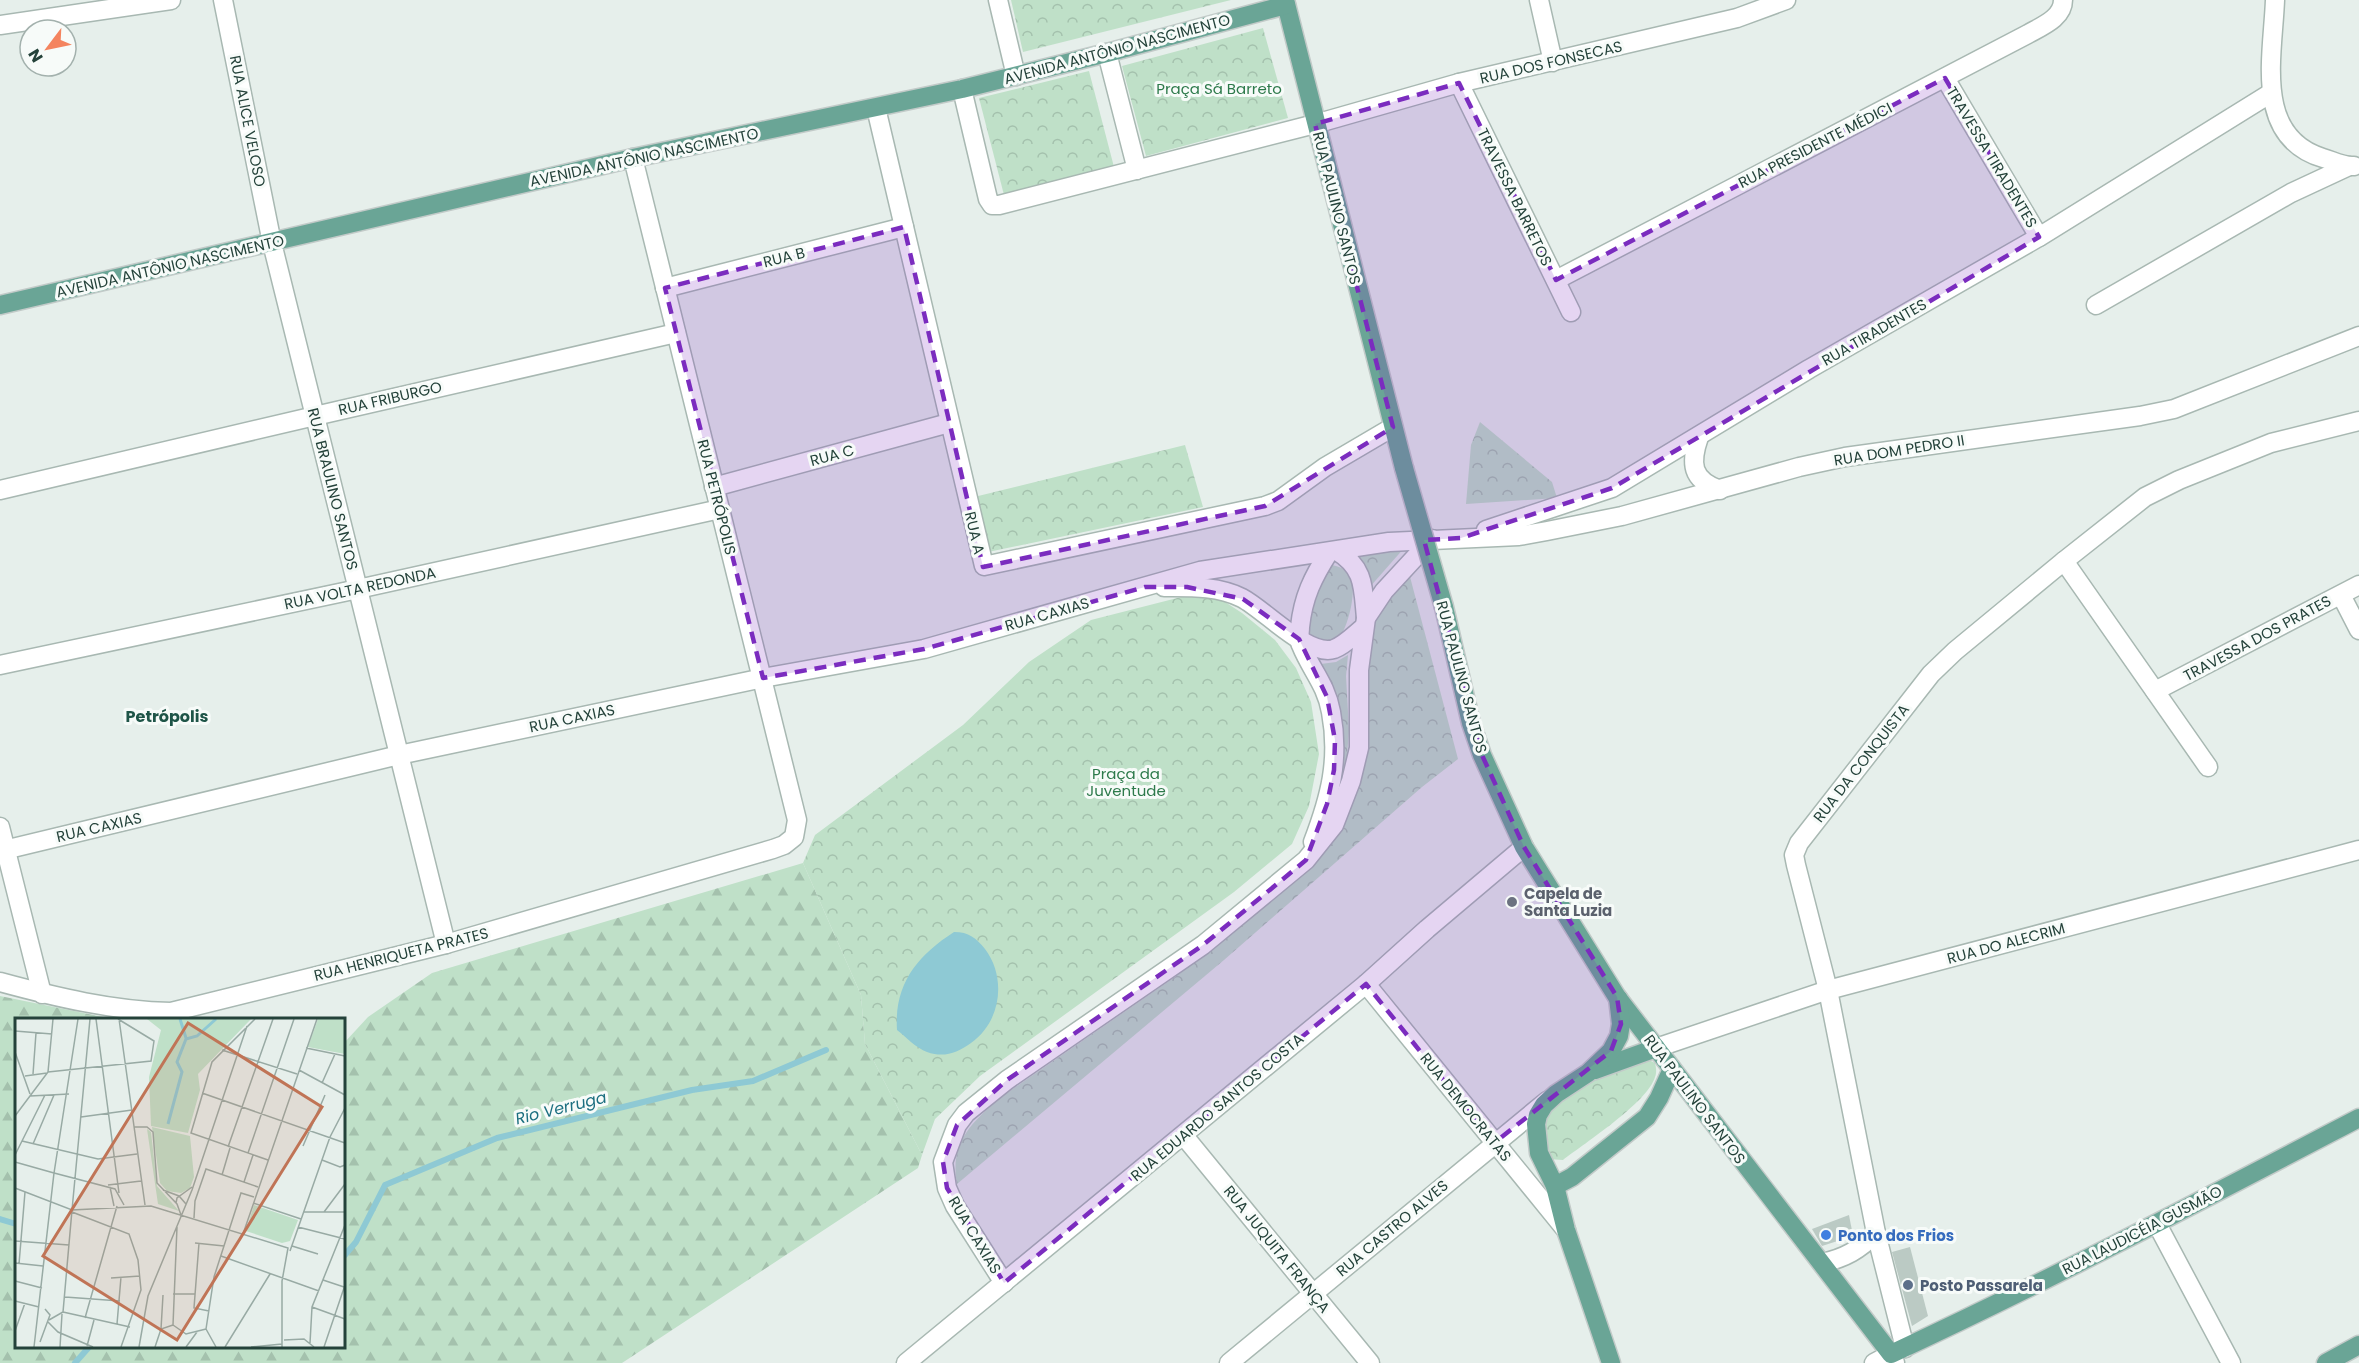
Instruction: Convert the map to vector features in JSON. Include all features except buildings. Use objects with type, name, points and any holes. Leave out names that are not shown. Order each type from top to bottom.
[{"type":"main road","name":"AVENIDA ANTÔNIO NASCIMENTO","points":[[0,305],[633,158],[962,89],[1107,53],[1286,2]]},
{"type":"main road","name":"RUA PAULINO SANTOS","points":[[1286,2],[1393,427],[1444,607],[1475,734],[1486,764],[1524,847],[1617,996],[1822,1263],[1897,1355]]},
{"type":"main road","points":[[1611,1363],[1566,1230],[1555,1186],[1539,1153],[1536,1131],[1538,1115],[1544,1105],[1556,1094],[1588,1073],[1611,1051],[1619,1036],[1621,1024],[1617,996]]},
{"type":"main road","points":[[1588,1073],[1656,1048]]},
{"type":"main road","points":[[1555,1186],[1572,1177],[1647,1117],[1659,1098],[1671,1069]]},
{"type":"main road","name":"RUA LAUDICÉIA GUSMÃO","points":[[1897,1355],[2157,1224],[2359,1118]]},
{"type":"main road","points":[[2326,1363],[2359,1346]]},
{"type":"street","points":[[0,25],[171,0]]},
{"type":"street","name":"RUA ALICE VELOSO","points":[[223,0],[272,243]]},
{"type":"street","points":[[998,0],[1016,76]]},
{"type":"street","points":[[1539,0],[1553,62]]},
{"type":"street","name":"RUA DOS FONSECAS","points":[[1315,124],[1459,83],[1737,18],[1786,0]]},
{"type":"street","name":"RUA PRESIDENTE MÉDICI","points":[[1556,280],[2054,19],[2063,7],[2063,0]]},
{"type":"street","points":[[2275,0],[2271,93],[2283,129],[2297,146],[2316,156],[2354,166]]},
{"type":"street","points":[[1107,53],[1137,170]]},
{"type":"street","name":"TRAVESSA TIRADENTES","points":[[1945,78],[2039,237]]},
{"type":"street","name":"TRAVESSA BARRETOS","points":[[1459,83],[1571,312]]},
{"type":"street","points":[[962,89],[988,199],[992,205],[1315,124]]},
{"type":"street","name":"RUA TIRADENTES","points":[[1461,538],[1611,488],[1809,369],[2039,237],[2271,93]]},
{"type":"street","name":"RUA A","points":[[876,108],[949,423],[985,566],[1265,506],[1278,501],[1325,467],[1393,427]]},
{"type":"street","name":"RUA PETRÓPOLIS","points":[[633,158],[797,820],[794,837]]},
{"type":"street","points":[[2096,305],[2291,193],[2354,166]]},
{"type":"street","name":"RUA B","points":[[665,288],[904,227]]},
{"type":"street","name":"RUA BRAULINO SANTOS","points":[[272,243],[446,944]]},
{"type":"street","name":"RUA FRIBURGO","points":[[0,490],[676,333]]},
{"type":"street","name":"RUA DOM PEDRO II","points":[[1333,551],[1389,542],[1519,536],[1622,516],[1799,467],[1845,457],[2140,416],[2175,409],[2359,336]]},
{"type":"street","name":"RUA DA CONQUISTA","points":[[1897,1355],[1876,1233],[1828,990],[1794,855],[1799,843],[1931,674],[1955,651],[2145,497],[2171,483],[2271,443],[2359,422]]},
{"type":"street","name":"RUA C","points":[[714,487],[949,423]]},
{"type":"street","points":[[1699,437],[1693,459],[1696,474],[1704,483],[1720,490]]},
{"type":"street","name":"RUA VOLTA REDONDA","points":[[0,665],[720,509]]},
{"type":"street","name":"RUA CAXIAS","points":[[1004,1283],[955,1206],[947,1188],[943,1162],[957,1125],[972,1108],[1007,1080],[1203,945],[1306,860],[1334,825],[1351,781],[1359,748],[1359,670],[1365,622],[1384,591],[1432,539]]},
{"type":"street","points":[[1145,587],[1187,587],[1226,592],[1243,599],[1299,640],[1332,650],[1345,643],[1365,622],[1364,596],[1354,562],[1333,551],[1313,576],[1305,597],[1299,640]]},
{"type":"street","name":"RUA CAXIAS","points":[[3,850],[399,755],[763,678],[924,649],[1200,571],[1333,551]]},
{"type":"street","points":[[2064,561],[2208,767]]},
{"type":"street","name":"TRAVESSA DOS PRATES","points":[[2156,691],[2359,585]]},
{"type":"street","points":[[2341,595],[2359,630]]},
{"type":"street","name":"RUA CAXIAS","points":[[1299,640],[1323,684],[1335,740],[1334,770],[1327,804],[1306,860]]},
{"type":"street","points":[[0,827],[3,850],[42,994]]},
{"type":"street","name":"RUA HENRIQUETA PRATES","points":[[0,982],[42,994],[147,1011],[171,1012],[446,944],[773,849],[784,845],[794,837]]},
{"type":"street","name":"RUA EDUARDO SANTOS COSTA","points":[[906,1363],[1184,1136],[1253,1076],[1366,984],[1524,847]]},
{"type":"street","name":"RUA DO ALECRIM","points":[[1656,1048],[1828,990],[2359,850]]},
{"type":"street","name":"RUA DEMOCRATAS","points":[[1366,984],[1566,1230]]},
{"type":"street","name":"RUA CASTRO ALVES","points":[[1229,1363],[1556,1094]]},
{"type":"street","name":"RUA JUQUITA FRANÇA","points":[[1184,1136],[1370,1363]]},
{"type":"street","points":[[2157,1224],[2231,1363]]},
{"type":"street","points":[[1822,1263],[1854,1252],[1876,1233]]},
{"type":"street","points":[[1874,1363],[1897,1355]]},
{"type":"highlighted area","points":[[1945,78],[2039,237],[1612,488],[1461,538],[1424,540],[1482,755],[1524,847],[1617,997],[1621,1024],[1611,1051],[1494,1143],[1366,984],[1004,1283],[947,1188],[943,1162],[957,1125],[1007,1080],[1203,945],[1306,860],[1327,804],[1334,770],[1335,740],[1327,697],[1299,639],[1243,599],[1187,587],[1145,587],[924,649],[763,678],[665,288],[904,227],[983,567],[1265,506],[1393,427],[1315,124],[1459,83],[1556,280]]},
{"type":"green space","points":[[1011,0],[1231,0],[1023,52]]},
{"type":"green space","name":"Praça Sá Barreto","points":[[1263,28],[1288,118],[1146,156],[1122,66]]},
{"type":"green space","points":[[1089,71],[1114,167],[1004,195],[979,98]]},
{"type":"green space","points":[[1480,422],[1552,482],[1557,498],[1466,504],[1471,445]]},
{"type":"green space","points":[[1185,445],[1203,507],[988,552],[970,498]]},
{"type":"green space","points":[[1405,547],[1369,588],[1353,555]]},
{"type":"green space","points":[[1328,564],[1347,572],[1352,580],[1353,588],[1351,608],[1341,635],[1324,646],[1302,632]]},
{"type":"green space","points":[[1409,573],[1458,759],[1422,787],[1224,960],[957,1184],[955,1169],[960,1144],[983,1113],[1004,1095],[1175,977],[1252,915],[1350,800],[1363,666],[1377,609]]},
{"type":"green space","name":"Praça da Juventude","points":[[1189,595],[1222,600],[1275,640],[1296,668],[1311,702],[1319,754],[1309,806],[1292,844],[1234,892],[980,1076],[935,1119],[922,1155],[865,1044],[861,995],[803,863],[815,835],[963,725],[1029,662],[1091,620]]},
{"type":"green space","points":[[1348,655],[1347,756],[1342,779],[1329,812],[1337,778],[1313,665],[1336,662]]},
{"type":"green space","points":[[803,863],[861,995],[865,1044],[922,1155],[918,1168],[622,1363],[0,1363],[0,996],[108,1018],[15,1018],[15,1348],[345,1348],[345,1042],[368,1017],[432,973]]},
{"type":"green space","points":[[1643,1057],[1655,1063],[1656,1072],[1650,1087],[1641,1098],[1615,1122],[1563,1160],[1548,1159],[1544,1136],[1545,1125],[1548,1114],[1556,1104],[1591,1079]]},
{"type":"water","points":[[954,932],[972,936],[985,949],[996,973],[997,999],[989,1024],[981,1034],[961,1049],[950,1054],[939,1055],[919,1048],[897,1030],[897,1014],[899,999],[910,973],[929,951]]},
{"type":"waterway","name":"Rio Verruga","points":[[345,1255],[356,1242],[385,1185],[497,1138],[692,1090],[753,1081],[826,1050]]},
{"type":"waterway","name":"Rio Verruga","points":[[0,1219],[15,1224]]},
{"type":"waterway","points":[[75,1363],[88,1348]]},
{"type":"place","name":"Capela de Santa Luzia","points":[[1512,902]]},
{"type":"place","name":"Ponto dos Frios","points":[[1826,1235]]},
{"type":"place","name":"Posto Passarela","points":[[1908,1285]]},
{"type":"district","name":"Petrópolis","points":[[167,716]]}]
